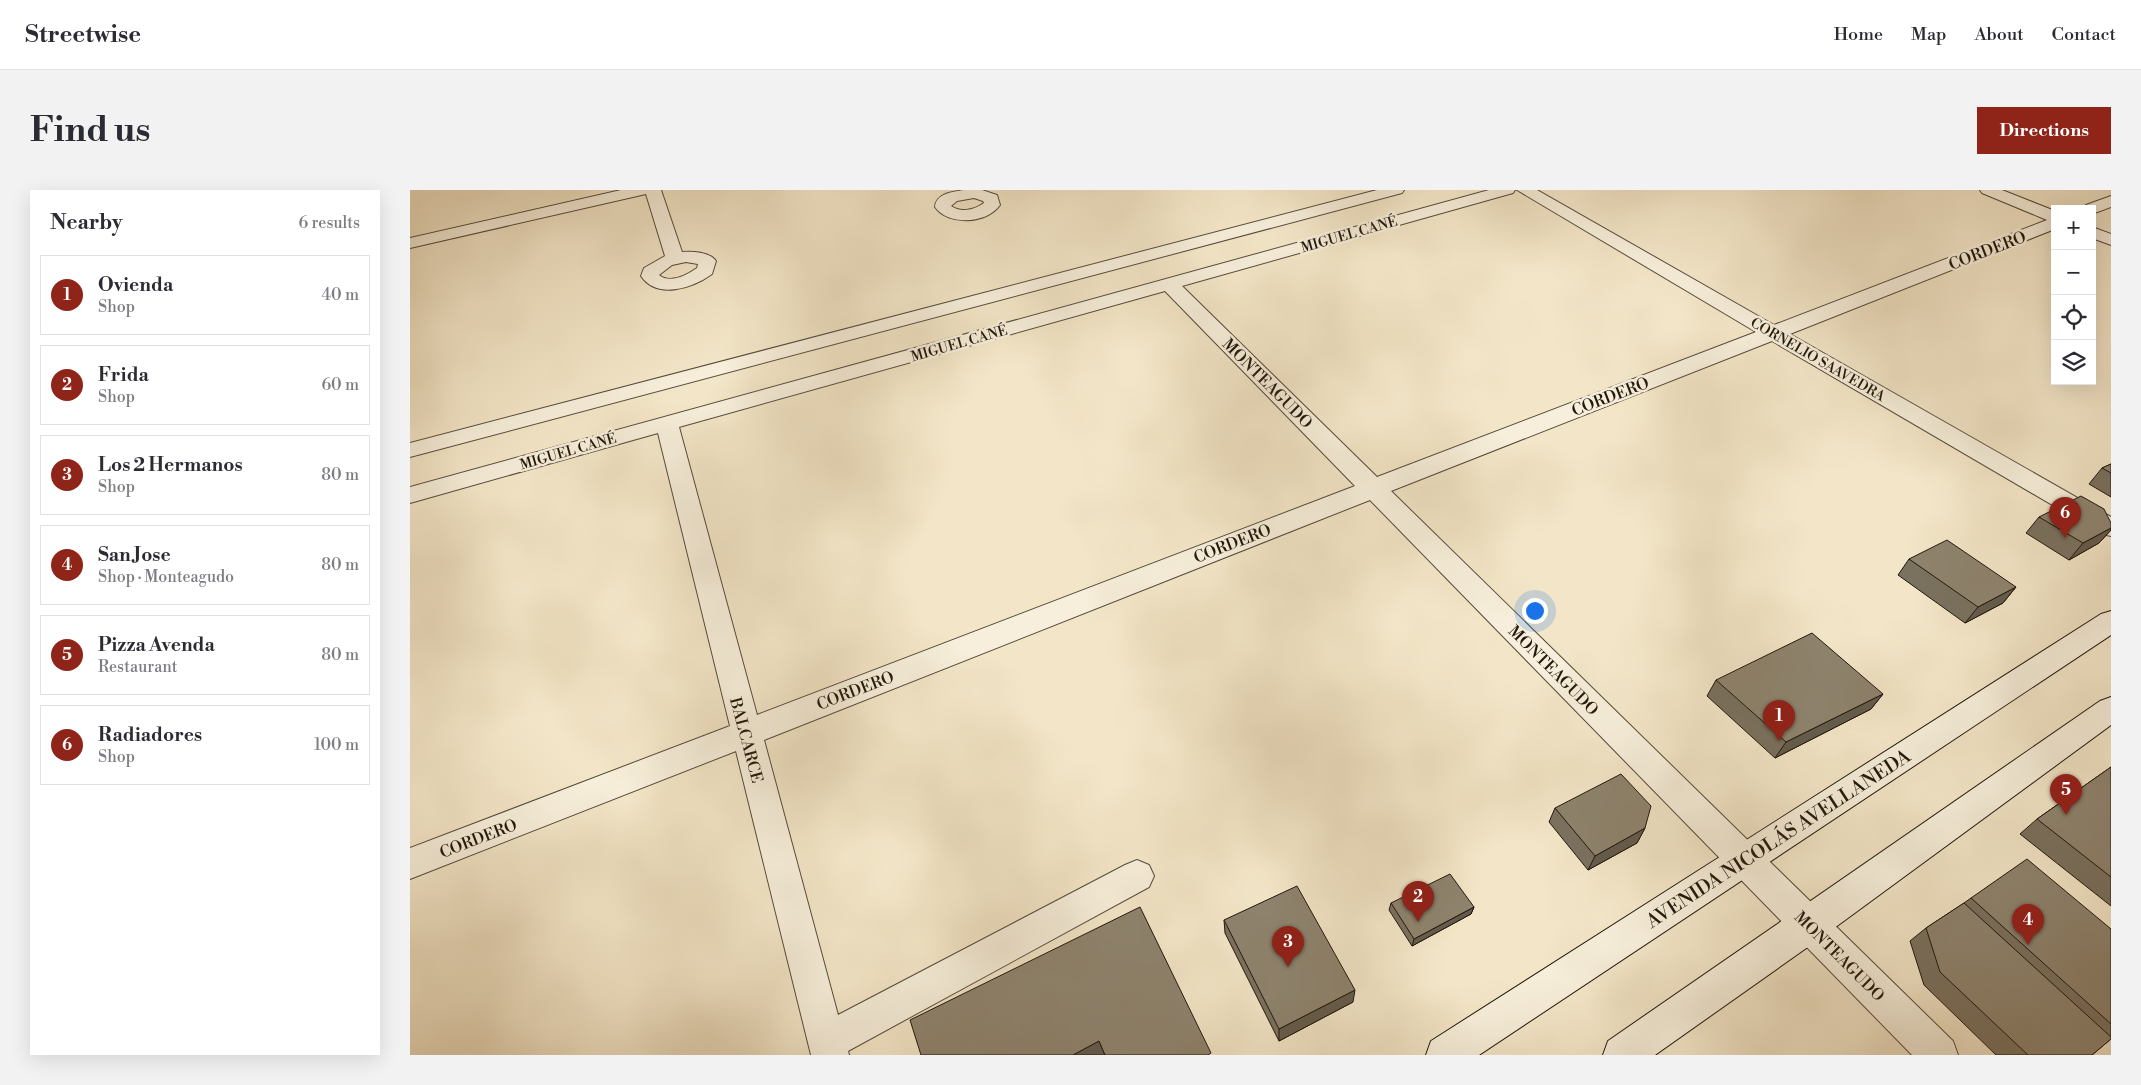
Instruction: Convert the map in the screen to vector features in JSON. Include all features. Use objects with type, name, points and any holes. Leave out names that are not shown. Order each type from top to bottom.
[{"type":"street","points":[[410,235],[609,190]]},
{"type":"street","points":[[410,242],[643,190]]},
{"type":"street","points":[[653,190],[675,258]]},
{"type":"street","points":[[410,450],[1396,190]]},
{"type":"street","name":"MIGUEL CANÉ","points":[[410,495],[1507,190]]},
{"type":"street","name":"CORNELIO SAAVEDRA","points":[[1525,190],[2111,528]]},
{"type":"street","points":[[1988,190],[2051,215]]},
{"type":"street","points":[[2096,207],[2111,201]]},
{"type":"street","name":"CORDERO","points":[[410,864],[2051,225]]},
{"type":"street","points":[[2096,234],[2111,240]]},
{"type":"street","name":"MONTEAGUDO","points":[[1169,284],[1939,1055]]},
{"type":"street","name":"BALCARCE","points":[[667,424],[745,733],[828,1048]]},
{"type":"street","name":"AVENIDA NICOLÁS AVELLANEDA","points":[[1445,1055],[2111,621]]},
{"type":"street","points":[[1622,1055],[1809,925],[2111,709]]},
{"type":"street","points":[[828,1048],[1137,876]]},
{"type":"building","points":[[2111,464],[2111,473],[2102,468]]},
{"type":"building","points":[[2081,496],[2104,509],[2111,523],[2111,528],[2083,543],[2039,517]]},
{"type":"building","points":[[1947,540],[2016,587],[1978,607],[1909,559]]},
{"type":"building","points":[[1812,633],[1883,694],[1786,742],[1716,680]]},
{"type":"building","points":[[2111,767],[2111,877],[2037,819]]},
{"type":"building","points":[[1621,774],[1651,806],[1645,828],[1595,856],[1555,808]]},
{"type":"building","points":[[2027,859],[2111,929],[2111,1024],[1971,898]]},
{"type":"building","points":[[1450,874],[1474,907],[1414,939],[1391,903]]},
{"type":"building","points":[[1297,886],[1355,990],[1279,1029],[1224,920]]},
{"type":"building","points":[[1964,903],[2111,1039],[2092,1055],[2028,1055],[1940,972],[1926,928]]},
{"type":"building","points":[[1140,907],[1211,1053],[1208,1055],[1105,1055],[1099,1041],[1073,1055],[921,1055],[910,1020]]},
{"type":"place","name":"Radiadores","points":[[2065,538]]},
{"type":"place","name":"Ovienda","points":[[1779,741]]},
{"type":"place","name":"Pizza Avenda","points":[[2066,815]]},
{"type":"place","name":"Frida","points":[[1418,922]]},
{"type":"place","name":"San Jose","points":[[2028,945]]},
{"type":"place","name":"Los 2 Hermanos","points":[[1288,967]]}]
